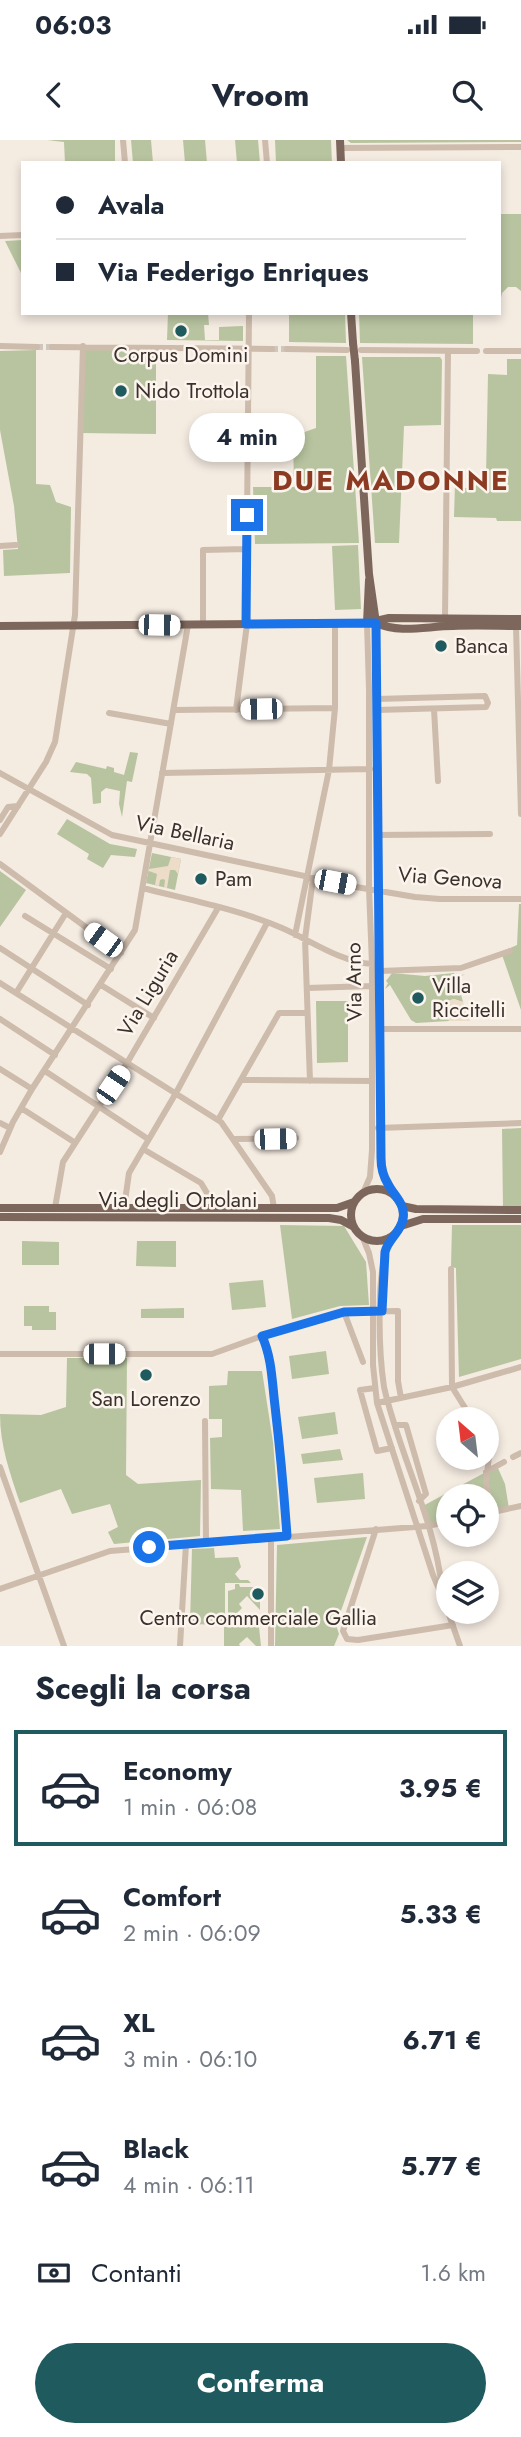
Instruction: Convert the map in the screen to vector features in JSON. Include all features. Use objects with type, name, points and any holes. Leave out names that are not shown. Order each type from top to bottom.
[{"type":"main road","points":[[351,315],[350,346],[355,361],[371,623]]},
{"type":"main road","points":[[0,626],[371,623],[389,618],[434,618],[447,622]]},
{"type":"main road","points":[[371,623],[389,629],[447,622],[519,623]]},
{"type":"main road","points":[[382,1189],[394,1195],[404,1213],[401,1226],[391,1238],[377,1241],[362,1236],[354,1227],[351,1214],[354,1202],[363,1193],[382,1189]]},
{"type":"main road","name":"Via degli Ortolani","points":[[0,1208],[337,1208],[354,1202]]},
{"type":"main road","points":[[402,1206],[416,1209],[521,1210]]},
{"type":"main road","name":"Via degli Ortolani","points":[[0,1217],[328,1218],[341,1220],[354,1227]]},
{"type":"main road","points":[[401,1226],[423,1219],[521,1219]]},
{"type":"street","points":[[123,140],[125,161]]},
{"type":"street","points":[[265,140],[267,161]]},
{"type":"street","points":[[340,144],[521,148]]},
{"type":"street","points":[[0,236],[21,235]]},
{"type":"street","points":[[236,710],[246,624],[249,315]]},
{"type":"street","points":[[0,346],[37,347]]},
{"type":"street","points":[[0,834],[55,742],[73,626],[78,546],[83,346]]},
{"type":"street","points":[[287,349],[350,346]]},
{"type":"street","points":[[52,347],[272,349]]},
{"type":"street","points":[[361,350],[477,351]]},
{"type":"street","points":[[447,622],[448,351]]},
{"type":"street","points":[[486,351],[521,352]]},
{"type":"street","points":[[0,546],[16,545]]},
{"type":"street","points":[[203,625],[203,550],[246,548]]},
{"type":"street","points":[[295,935],[310,877],[329,770],[335,708],[335,623]]},
{"type":"street","name":"Via Arno","points":[[363,1193],[370,1177],[372,1128],[369,888],[376,699],[371,623]]},
{"type":"street","name":"Via Arno","points":[[371,623],[369,689],[377,835],[382,1169],[394,1195]]},
{"type":"street","points":[[519,623],[521,814]]},
{"type":"street","points":[[0,1152],[32,1089],[135,930],[188,625]]},
{"type":"street","points":[[376,699],[485,696],[488,703],[486,707],[376,710]]},
{"type":"street","points":[[174,710],[335,708]]},
{"type":"street","points":[[434,709],[438,781]]},
{"type":"street","points":[[109,713],[171,724]]},
{"type":"street","points":[[162,773],[372,769]]},
{"type":"street","name":"Via Bellaria","points":[[0,772],[102,831],[150,844],[377,890]]},
{"type":"street","points":[[0,820],[8,807],[18,806]]},
{"type":"street","points":[[377,835],[490,834]]},
{"type":"street","points":[[0,864],[121,953]]},
{"type":"street","points":[[310,877],[305,939],[310,1081]]},
{"type":"street","points":[[143,887],[267,923],[350,958],[372,964]]},
{"type":"street","name":"Via Genova","points":[[377,890],[440,900],[521,900]]},
{"type":"street","name":"Via Liguria","points":[[55,1208],[63,1162],[127,1063],[218,908]]},
{"type":"street","points":[[16,993],[66,913]]},
{"type":"street","points":[[25,916],[111,969]]},
{"type":"street","points":[[124,1208],[129,1173],[176,1093],[267,923]]},
{"type":"street","points":[[0,948],[88,1006]]},
{"type":"street","points":[[380,971],[461,968],[510,951]]},
{"type":"street","points":[[0,983],[218,1120],[272,1196],[274,1208]]},
{"type":"street","points":[[101,985],[154,1018]]},
{"type":"street","points":[[307,988],[372,986]]},
{"type":"street","points":[[218,1120],[279,1013],[307,1013]]},
{"type":"street","points":[[0,1019],[55,1055]]},
{"type":"street","points":[[380,1029],[521,1029]]},
{"type":"street","points":[[0,1069],[32,1089]]},
{"type":"street","points":[[45,1070],[148,1139]]},
{"type":"street","points":[[240,1080],[372,1081]]},
{"type":"street","points":[[21,1108],[74,1142]]},
{"type":"street","points":[[0,1123],[10,1128]]},
{"type":"street","points":[[372,1128],[521,1124]]},
{"type":"street","points":[[234,1139],[296,1138]]},
{"type":"street","points":[[143,1149],[201,1183],[216,1208]]},
{"type":"street","points":[[362,1236],[371,1260],[377,1403],[436,1581]]},
{"type":"street","points":[[391,1238],[383,1261],[382,1363],[387,1401],[437,1561]]},
{"type":"street","points":[[451,1269],[452,1387],[464,1407]]},
{"type":"street","points":[[0,1354],[207,1354],[344,1312],[398,1311],[398,1381],[401,1398]]},
{"type":"street","points":[[344,1312],[363,1362]]},
{"type":"street","points":[[262,1336],[271,1370],[287,1536]]},
{"type":"street","points":[[377,1403],[452,1387],[521,1367]]},
{"type":"street","points":[[375,1388],[360,1390],[377,1451],[392,1448]]},
{"type":"street","points":[[205,1421],[206,1542]]},
{"type":"street","points":[[513,1457],[521,1453]]},
{"type":"street","points":[[487,1484],[486,1472],[505,1462]]},
{"type":"street","points":[[0,1467],[64,1646]]},
{"type":"street","points":[[499,1511],[521,1506]]},
{"type":"street","points":[[0,1589],[110,1551],[436,1524]]},
{"type":"street","points":[[376,1529],[342,1631],[346,1639],[358,1640],[453,1625],[460,1646]]},
{"type":"street","points":[[271,1537],[271,1646]]},
{"type":"street","points":[[180,1646],[186,1544]]},
{"type":"green space","points":[[47,140],[115,140],[115,161],[65,161],[64,142]]},
{"type":"green space","points":[[131,140],[151,140],[153,161],[133,161]]},
{"type":"green space","points":[[183,140],[205,140],[207,161],[185,161]]},
{"type":"green space","points":[[235,140],[258,140],[260,161],[237,161]]},
{"type":"green space","points":[[275,140],[331,140],[332,161],[276,161]]},
{"type":"green space","points":[[347,140],[521,140],[521,142],[351,143]]},
{"type":"green space","points":[[501,214],[521,214],[521,291],[516,287],[508,287],[501,298]]},
{"type":"green space","points":[[21,240],[21,273],[5,241]]},
{"type":"green space","points":[[168,315],[208,315],[209,325],[204,325],[205,340],[219,340],[219,327],[243,326],[243,341],[167,340]]},
{"type":"green space","points":[[289,315],[345,315],[346,343],[289,342]]},
{"type":"green space","points":[[359,315],[473,315],[473,344],[360,343]]},
{"type":"green space","points":[[83,346],[156,347],[156,434],[81,433]]},
{"type":"green space","points":[[36,350],[36,484],[50,485],[56,502],[71,507],[70,573],[4,576],[3,550],[18,549],[14,506],[0,430],[0,351]]},
{"type":"green space","points":[[316,356],[346,356],[359,543],[255,544],[253,487],[294,487],[293,436],[316,428]]},
{"type":"green space","points":[[362,357],[440,357],[442,360],[441,425],[404,426],[399,543],[375,543]]},
{"type":"green space","points":[[507,359],[521,359],[521,521],[454,517],[455,484],[460,484],[461,488],[474,488],[475,484],[489,483],[489,476],[486,476],[488,374],[507,375]]},
{"type":"green space","points":[[358,545],[361,609],[335,610],[332,546]]},
{"type":"green space","points":[[130,752],[138,753],[132,782],[127,781],[122,817],[120,791],[106,788],[101,792],[101,803],[93,804],[91,778],[87,774],[70,772],[76,762],[106,769],[107,766],[124,775]]},
{"type":"green space","points":[[67,819],[110,844],[137,849],[135,857],[111,855],[103,868],[87,859],[89,854],[57,834]]},
{"type":"green space","points":[[152,853],[181,859],[175,890],[146,883]]},
{"type":"green space","points":[[0,871],[26,890],[0,927]]},
{"type":"green space","points":[[519,904],[521,1010],[501,952],[517,945]]},
{"type":"green space","points":[[392,973],[425,976],[454,973],[456,977],[465,974],[460,977],[461,981],[468,981],[458,984],[463,1002],[454,999],[444,1002],[449,1021],[416,1023],[411,1020],[390,985],[385,989],[388,983],[386,981]]},
{"type":"green space","points":[[316,1001],[348,1001],[348,1062],[317,1063]]},
{"type":"green space","points":[[521,1128],[521,1207],[503,1208],[502,1129]]},
{"type":"green space","points":[[280,1225],[344,1226],[366,1262],[369,1305],[340,1306],[292,1319]]},
{"type":"green space","points":[[452,1225],[521,1225],[521,1359],[459,1377],[456,1268],[451,1267]]},
{"type":"green space","points":[[22,1241],[59,1242],[59,1265],[22,1265]]},
{"type":"green space","points":[[137,1241],[176,1241],[176,1267],[136,1266]]},
{"type":"green space","points":[[263,1280],[266,1307],[232,1310],[229,1283]]},
{"type":"green space","points":[[24,1306],[49,1306],[49,1312],[56,1312],[56,1330],[32,1330],[32,1326],[24,1326]]},
{"type":"green space","points":[[184,1308],[184,1318],[141,1318],[141,1309]]},
{"type":"green space","points":[[326,1351],[329,1374],[292,1379],[289,1356]]},
{"type":"green space","points":[[67,1358],[127,1358],[126,1475],[138,1484],[201,1480],[200,1536],[114,1544],[108,1532],[118,1527],[110,1504],[72,1514],[61,1489],[20,1503],[4,1448],[0,1414],[41,1415],[66,1407]]},
{"type":"green space","points":[[228,1371],[262,1371],[273,1442],[280,1529],[243,1531],[241,1490],[211,1489],[210,1438],[222,1437],[222,1419],[209,1419],[209,1386],[227,1385]]},
{"type":"green space","points":[[335,1412],[338,1434],[302,1439],[298,1417]]},
{"type":"green space","points":[[340,1449],[343,1460],[303,1464],[301,1454]]},
{"type":"green space","points":[[490,1470],[499,1470],[505,1484],[509,1509],[499,1511],[499,1484],[464,1484]]},
{"type":"green space","points":[[363,1473],[365,1499],[317,1503],[314,1478]]},
{"type":"green space","points":[[436,1499],[436,1524],[427,1526],[421,1507]]},
{"type":"green space","points":[[367,1537],[336,1625],[339,1634],[334,1646],[275,1646],[277,1545]]},
{"type":"green space","points":[[214,1548],[215,1558],[238,1557],[241,1567],[235,1574],[240,1580],[248,1580],[251,1583],[225,1583],[225,1625],[190,1624],[192,1549]]},
{"type":"green space","points":[[235,1584],[240,1587],[260,1587],[260,1610],[247,1596],[239,1604],[242,1608],[236,1614],[243,1622],[247,1619],[251,1624],[228,1625],[228,1591],[235,1589]]},
{"type":"green space","points":[[224,1627],[259,1627],[261,1646],[256,1646],[247,1637],[240,1646],[224,1646]]},
{"type":"shaded area","points":[[171,857],[181,859],[178,874],[175,870],[170,870],[167,888],[164,888],[163,879],[160,880],[159,886],[155,885],[157,874],[149,869],[168,866]]},
{"type":"shaded area","points":[[454,999],[463,1002],[470,1021],[449,1021],[444,1002]]},
{"type":"tunnel","points":[[37,347],[52,347]]},
{"type":"tunnel","points":[[272,349],[287,349]]},
{"type":"place","name":"Corpus Domini","points":[[181,331]]},
{"type":"place","name":"Nido Trottola","points":[[121,391]]},
{"type":"place","name":"Banca","points":[[441,646]]},
{"type":"place","name":"Pam","points":[[201,879]]},
{"type":"place","name":"Villa Riccitelli","points":[[418,998]]},
{"type":"place","name":"San Lorenzo","points":[[146,1375]]},
{"type":"place","name":"Centro commerciale Gallia","points":[[258,1594]]},
{"type":"district","name":"DUE MADONNE","points":[[391,480]]},
{"type":"route","points":[[149,1547],[287,1536],[271,1370],[262,1336],[344,1312],[382,1311],[385,1252],[387,1244],[401,1226],[404,1213],[384,1176],[381,1158],[376,623],[246,624],[247,515]]}]
